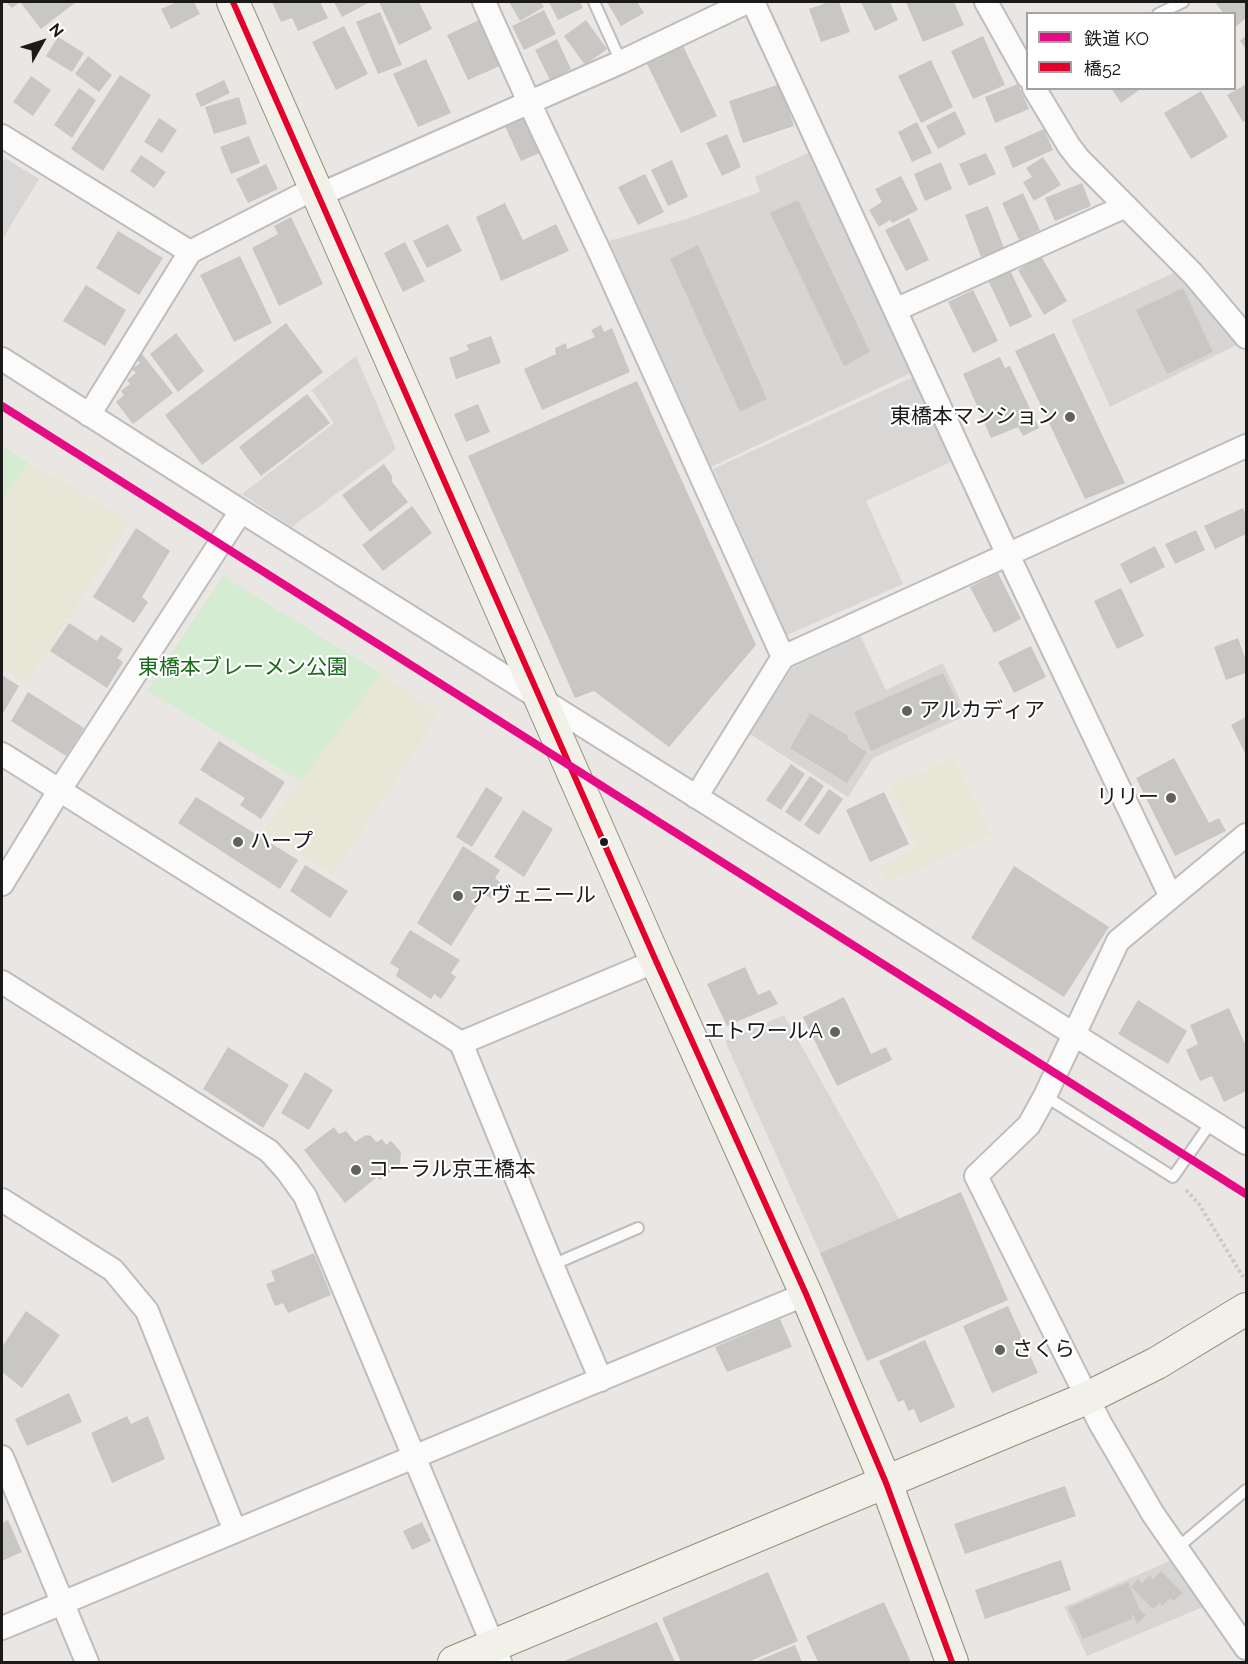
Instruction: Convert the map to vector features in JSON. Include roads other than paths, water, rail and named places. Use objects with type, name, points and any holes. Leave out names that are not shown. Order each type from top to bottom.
[{"type":"street","points":[[233,2],[656,961],[806,1294],[886,1483],[952,1662]]},
{"type":"street","points":[[484,2],[783,657]]},
{"type":"street","points":[[89,415],[190,252],[317,191],[621,62],[747,2]]},
{"type":"street","points":[[753,2],[1008,555],[1171,897]]},
{"type":"street","points":[[986,2],[1026,74]]},
{"type":"street","points":[[1035,90],[1079,159],[1193,274],[1246,337]]},
{"type":"street","points":[[2,136],[190,252]]},
{"type":"street","points":[[895,310],[1126,206]]},
{"type":"street","points":[[2,359],[1246,1143]]},
{"type":"street","points":[[696,797],[783,657],[1246,446]]},
{"type":"street","points":[[2,884],[59,791],[241,511]]},
{"type":"street","points":[[2,754],[461,1043],[601,1380]]},
{"type":"street","points":[[1246,834],[1118,941],[1029,1125],[976,1176],[1087,1398],[1153,1514],[1246,1648]]},
{"type":"street","points":[[461,1043],[656,961]]},
{"type":"street","points":[[2,982],[269,1151],[287,1172],[304,1196],[497,1654]]},
{"type":"street","points":[[2,1200],[113,1270],[147,1311],[235,1531]]},
{"type":"street","points":[[2,1628],[806,1294]]},
{"type":"street","points":[[454,1662],[497,1654],[886,1483],[1087,1398],[1157,1363],[1246,1309]]},
{"type":"street","points":[[2,1457],[87,1662]]},
{"type":"lane","points":[[594,2],[621,62]]},
{"type":"lane","points":[[1162,12],[1183,2]]},
{"type":"lane","points":[[1045,1096],[1173,1177],[1212,1121]]},
{"type":"lane","points":[[552,1265],[638,1228]]},
{"type":"lane","points":[[1177,1548],[1246,1490]]},
{"type":"rail line","name":"KO","points":[[2,406],[1246,1194]]},
{"type":"place","name":"東橋本マンション","points":[[1070,417]]},
{"type":"place","name":"アルカディア","points":[[907,711]]},
{"type":"place","name":"リリー","points":[[1171,798]]},
{"type":"place","name":"ハープ","points":[[238,842]]},
{"type":"place","name":"アヴェニール","points":[[458,896]]},
{"type":"place","name":"エトワールA","points":[[835,1032]]},
{"type":"place","name":"コーラル京王橋本","points":[[356,1170]]},
{"type":"place","name":"さくら","points":[[1000,1350]]},
{"type":"park label","name":"東橋本ブレーメン公園","points":[[243,668]]}]
